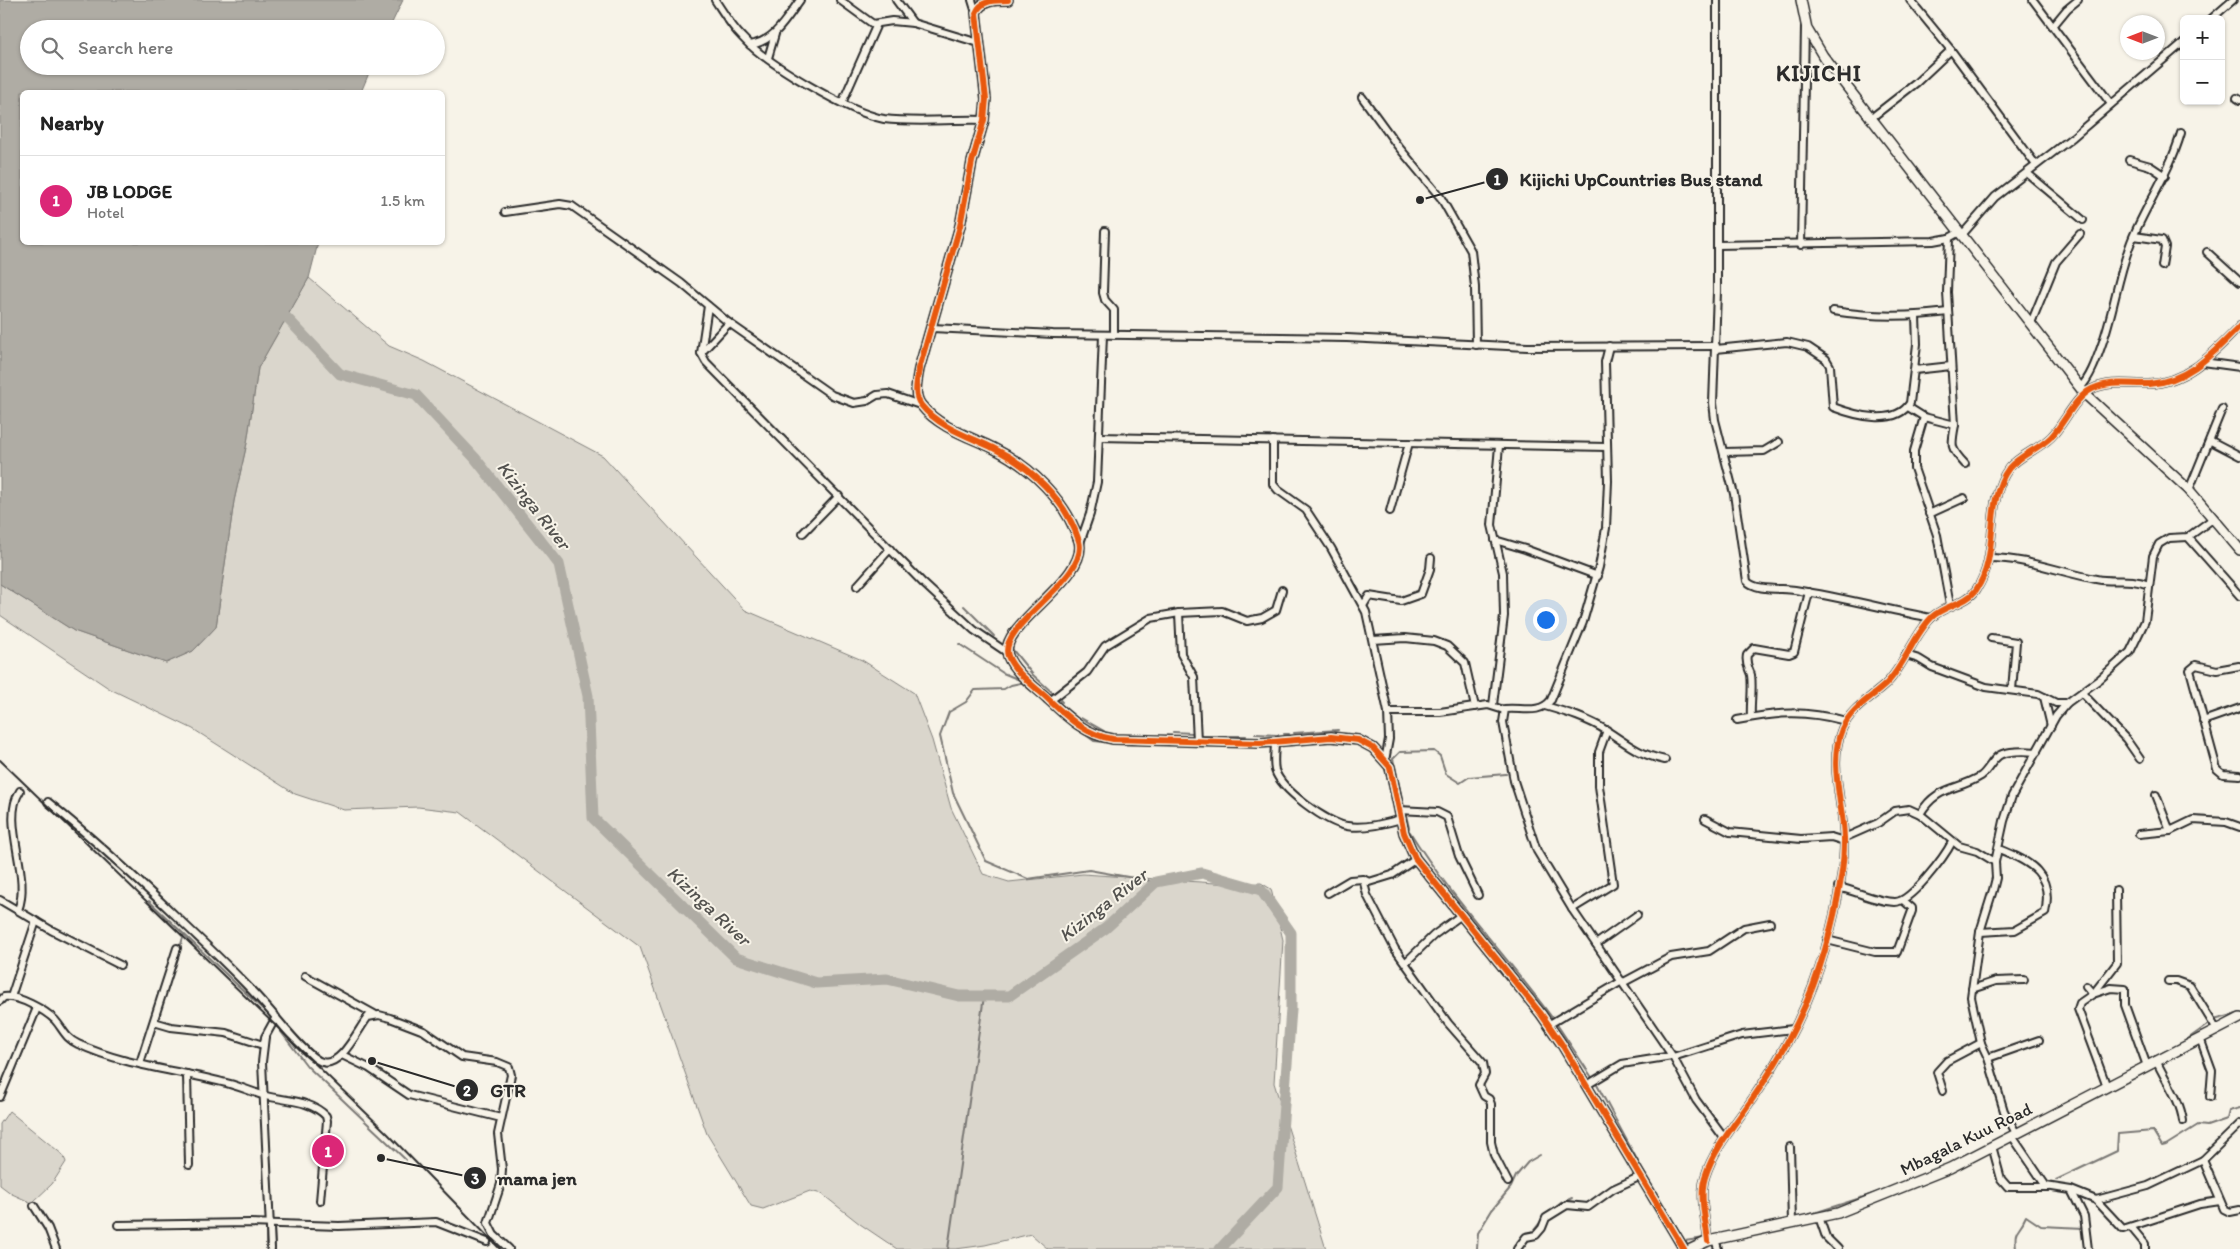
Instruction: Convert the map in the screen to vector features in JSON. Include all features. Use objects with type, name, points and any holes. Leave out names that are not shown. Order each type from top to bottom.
[{"type":"street","points":[[715,0],[738,34],[750,45],[798,79],[868,115],[883,118],[984,120]]},
{"type":"street","points":[[768,58],[776,33],[800,0]]},
{"type":"street","points":[[840,0],[870,22],[877,24],[892,21],[913,23],[979,43]]},
{"type":"street","points":[[896,0],[913,23]]},
{"type":"street","points":[[922,406],[917,396],[917,380],[960,226],[972,162],[984,120],[986,99],[976,13],[972,0]]},
{"type":"street","points":[[976,13],[980,6],[987,2],[1008,0]]},
{"type":"street","points":[[1717,0],[1718,245],[1714,413],[1724,452],[1748,583],[1754,586],[1846,598],[1870,606],[1931,618]]},
{"type":"street","points":[[1801,0],[1805,23],[1801,245]]},
{"type":"street","points":[[1910,0],[1951,50],[2036,165]]},
{"type":"street","points":[[2033,0],[2111,104]]},
{"type":"street","points":[[2053,26],[2066,9],[2078,0]]},
{"type":"street","points":[[2216,15],[2233,0]]},
{"type":"street","points":[[1805,23],[1823,56],[1870,119],[2031,323],[2082,391],[2189,490],[2240,550]]},
{"type":"street","points":[[842,103],[877,24]]},
{"type":"street","points":[[750,45],[763,42],[776,33]]},
{"type":"street","points":[[1718,245],[1801,245],[1918,241],[1949,238],[1960,234],[1995,197],[2027,173],[2180,45]]},
{"type":"street","points":[[1870,119],[1916,82],[1951,50]]},
{"type":"street","points":[[1362,96],[1397,145],[1441,198],[1471,251],[1475,286],[1476,345]]},
{"type":"street","points":[[1718,1249],[1712,1240],[1704,1182],[1724,1138],[1768,1074],[1793,1029],[1814,984],[1827,940],[1838,887],[1844,839],[1834,745],[1846,720],[1891,678],[1931,618],[1950,605],[1965,599],[1974,592],[1981,582],[1989,558],[1996,497],[2008,470],[2015,462],[2054,434],[2082,391],[2104,338],[2120,275],[2134,236],[2165,176],[2181,133]]},
{"type":"street","points":[[2129,160],[2150,166],[2165,176]]},
{"type":"street","points":[[2027,173],[2083,220]]},
{"type":"street","points":[[505,212],[560,204],[572,206],[680,283],[730,323],[840,399],[854,403],[864,402],[877,395],[888,394],[922,406],[940,421],[995,449],[1038,479],[1058,503],[1079,544]]},
{"type":"street","points":[[1106,231],[1103,293],[1105,300],[1114,310],[1114,335]]},
{"type":"street","points":[[2031,323],[2056,262],[2080,234]]},
{"type":"street","points":[[2134,236],[2162,240],[2165,247],[2162,266]]},
{"type":"street","points":[[1949,238],[1946,292],[1955,425],[1952,450],[1965,464]]},
{"type":"street","points":[[2207,252],[2240,282]]},
{"type":"street","points":[[708,306],[701,353],[706,362],[922,582],[974,630],[1008,653],[1018,670],[1084,730],[1097,736],[1113,739],[1275,742],[1350,738],[1373,748],[1392,771],[1408,845],[1416,859],[1548,1025],[1587,1085],[1639,1177],[1684,1249]]},
{"type":"street","points":[[1833,311],[1853,314],[1916,316],[1948,312]]},
{"type":"street","points":[[932,328],[1103,335],[1346,338],[1476,345],[1716,347],[1794,342],[1808,346],[1826,359],[1831,372],[1833,407],[1877,418],[1891,415],[1908,407],[1910,402],[1917,344],[1916,316]]},
{"type":"street","points":[[701,353],[730,323]]},
{"type":"street","points":[[2082,391],[2117,382],[2147,384],[2174,379],[2188,373],[2203,362],[2240,326]]},
{"type":"street","points":[[1008,653],[1008,644],[1016,630],[1067,576],[1095,497],[1103,335]]},
{"type":"street","points":[[1600,346],[1606,362]]},
{"type":"street","points":[[1545,706],[1560,683],[1598,576],[1606,528],[1606,362],[1609,346]]},
{"type":"street","points":[[2203,362],[2240,367]]},
{"type":"street","points":[[1914,370],[1951,366]]},
{"type":"street","points":[[1908,407],[1924,417],[1955,425]]},
{"type":"street","points":[[2189,490],[2211,441],[2222,409]]},
{"type":"street","points":[[1924,417],[1913,459],[1916,477],[1942,554],[1950,605]]},
{"type":"street","points":[[1099,437],[1607,447]]},
{"type":"street","points":[[1273,440],[1273,484],[1278,490],[1306,510],[1331,548],[1363,606],[1373,640],[1388,712],[1389,739],[1385,761]]},
{"type":"street","points":[[2211,441],[2240,456]]},
{"type":"street","points":[[1724,452],[1764,451],[1779,442]]},
{"type":"street","points":[[1390,512],[1409,443]]},
{"type":"street","points":[[1493,705],[1504,616],[1503,573],[1495,540],[1492,510],[1498,446]]},
{"type":"street","points":[[803,533],[839,496]]},
{"type":"street","points":[[1929,514],[1964,498]]},
{"type":"street","points":[[2048,1187],[2014,1135],[1981,1042],[1972,1008],[1972,989],[1980,932],[1995,884],[1995,862],[2004,821],[2012,796],[2066,703],[2118,665],[2130,652],[2145,621],[2153,556],[2159,544],[2169,538],[2188,537],[2214,518]]},
{"type":"street","points":[[2188,537],[2240,596]]},
{"type":"street","points":[[1495,540],[1598,576]]},
{"type":"street","points":[[857,586],[890,549]]},
{"type":"street","points":[[1363,606],[1369,596],[1401,601],[1422,594],[1430,569],[1431,558]]},
{"type":"street","points":[[1989,558],[2025,560],[2097,579],[2128,579],[2149,585]]},
{"type":"street","points":[[1050,701],[1087,672],[1105,646],[1151,618],[1178,613],[1222,611],[1241,620],[1255,620],[1276,610],[1282,590]]},
{"type":"street","points":[[1751,718],[1751,684],[1746,665],[1747,655],[1754,648],[1789,654],[1794,652],[1810,592]]},
{"type":"street","points":[[1178,613],[1181,654],[1194,677],[1197,741]]},
{"type":"street","points":[[1373,640],[1405,638],[1434,641],[1447,646],[1465,663],[1475,707]]},
{"type":"street","points":[[1991,638],[2016,642],[2012,690]]},
{"type":"street","points":[[1906,655],[1919,659],[1932,668],[1986,687],[2043,696],[2056,703],[2066,703]]},
{"type":"street","points":[[2239,666],[2217,670],[2191,667],[2190,670],[2195,695],[2218,772],[2223,774],[2240,774]]},
{"type":"street","points":[[2082,693],[2120,732],[2140,759]]},
{"type":"street","points":[[2043,696],[2051,726]]},
{"type":"street","points":[[1388,712],[1440,712],[1493,705],[1504,710],[1507,708],[1536,709],[1545,706],[1576,716],[1607,730],[1633,750],[1665,760]]},
{"type":"street","points":[[2203,721],[2240,708]]},
{"type":"street","points":[[1504,710],[1503,722],[1511,770],[1526,822],[1542,859],[1572,909],[1672,1056],[1696,1100],[1724,1138]]},
{"type":"street","points":[[1737,720],[1783,712],[1806,712],[1846,720]]},
{"type":"street","points":[[1572,909],[1610,887],[1613,883],[1598,780],[1598,752],[1607,730]]},
{"type":"street","points":[[1275,742],[1276,770],[1287,787],[1294,795],[1330,820],[1344,826],[1360,827],[1400,815],[1437,812],[1447,817],[1459,856],[1478,895]]},
{"type":"street","points":[[1920,814],[1927,803],[1943,791],[1984,773],[1999,755],[2010,752],[2037,752]]},
{"type":"street","points":[[18,910],[22,889],[13,805],[20,791]]},
{"type":"street","points":[[2156,795],[2170,831]]},
{"type":"street","points":[[48,802],[80,828],[245,981],[302,1047],[316,1059],[322,1062],[332,1062],[342,1055],[362,1024],[368,1017],[374,1014]]},
{"type":"street","points":[[1705,819],[1730,832],[1801,839],[1831,837],[1844,839],[1878,823],[1899,810],[1909,809],[1920,814],[1952,842],[1995,862]]},
{"type":"street","points":[[2139,834],[2170,831],[2193,820],[2226,822],[2240,827]]},
{"type":"street","points":[[1838,887],[1881,900],[1904,901],[1931,872],[1952,842]]},
{"type":"street","points":[[1980,932],[2014,930],[2045,914],[2046,886],[2042,877],[2028,861],[1999,849]]},
{"type":"street","points":[[1328,893],[1344,882],[1362,879],[1369,882],[1392,875],[1416,859]]},
{"type":"street","points":[[1362,879],[1380,924],[1395,949],[1448,1023],[1483,1063],[1485,1074],[1479,1085],[1484,1096],[1489,1098],[1491,1104],[1491,1142],[1494,1155],[1508,1182]]},
{"type":"street","points":[[2094,994],[2117,962],[2116,890]]},
{"type":"street","points":[[0,900],[120,965]]},
{"type":"street","points":[[1827,940],[1875,952],[1897,952],[1912,911],[1912,908],[1904,901]]},
{"type":"street","points":[[1596,944],[1637,915]]},
{"type":"street","points":[[1406,962],[1434,935],[1460,916]]},
{"type":"street","points":[[10,997],[36,921]]},
{"type":"street","points":[[1548,1025],[1671,957],[1709,951],[1744,928],[1770,923]]},
{"type":"street","points":[[140,1063],[177,948]]},
{"type":"street","points":[[305,976],[374,1014],[424,1031],[462,1057],[489,1060],[507,1066],[511,1075],[498,1134],[502,1169],[501,1184],[488,1225],[494,1236],[509,1249]]},
{"type":"street","points":[[1972,989],[1996,981],[2024,980]]},
{"type":"street","points":[[2168,982],[2176,981],[2190,986],[2217,1030]]},
{"type":"street","points":[[2086,986],[2094,994]]},
{"type":"street","points":[[2107,1087],[2078,1009],[2080,1003],[2094,994],[2111,988],[2124,987],[2126,1004],[2147,1066]]},
{"type":"street","points":[[0,1001],[4,997],[10,997],[37,1008],[54,1020],[66,1037],[78,1045],[140,1063],[238,1086],[263,1096],[302,1103],[316,1108],[326,1116],[320,1201]]},
{"type":"street","points":[[0,1097],[37,1008]]},
{"type":"street","points":[[271,1249],[263,1096],[263,1045],[268,1028],[276,1017]]},
{"type":"street","name":"Mbagala Kuu Road","points":[[1691,1249],[1712,1240],[1845,1210],[1901,1189],[2014,1135],[2240,1018]]},
{"type":"street","points":[[154,1022],[179,1028],[226,1033],[263,1045]]},
{"type":"street","points":[[1587,1085],[1622,1064],[1672,1056],[1742,1035],[1793,1029]]},
{"type":"street","points":[[2200,1038],[2212,1071],[2210,1097]]},
{"type":"street","points":[[1988,1058],[2038,1040]]},
{"type":"street","points":[[1943,1091],[1936,1075],[1937,1072],[1947,1061],[1981,1042]]},
{"type":"street","points":[[342,1055],[369,1068],[409,1094],[501,1118]]},
{"type":"street","points":[[2156,1060],[2163,1078],[2178,1100],[2183,1120]]},
{"type":"street","points":[[186,1074],[188,1166]]},
{"type":"street","points":[[2096,1200],[2148,1186],[2203,1160],[2240,1124]]},
{"type":"street","points":[[1992,1146],[2001,1179],[2008,1187],[2048,1187],[2072,1190],[2096,1200],[2120,1228],[2130,1227],[2200,1204],[2220,1201]]},
{"type":"street","points":[[1790,1147],[1792,1223]]},
{"type":"street","points":[[2203,1160],[2220,1201],[2229,1212],[2240,1210]]},
{"type":"street","points":[[1517,1249],[1526,1237],[1535,1235],[1542,1228],[1546,1218],[1566,1205],[1588,1207],[1613,1188],[1639,1177]]},
{"type":"street","points":[[2072,1190],[2084,1216],[2088,1249]]},
{"type":"street","points":[[34,1206],[48,1228],[56,1249]]},
{"type":"street","points":[[1819,1217],[1826,1237],[1838,1249]]},
{"type":"street","points":[[118,1225],[270,1223],[340,1226],[436,1222],[467,1232],[486,1242]]},
{"type":"street","points":[[2130,1227],[2145,1244],[2145,1249]]},
{"type":"shaded area","points":[[0,0],[403,0],[393,20],[20,20],[20,75],[368,75],[362,90],[20,90],[20,245],[317,245],[309,278],[258,368],[247,443],[234,501],[216,627],[193,651],[166,663],[74,631],[0,584]]},
{"type":"shaded area","points":[[309,278],[389,346],[424,361],[603,456],[745,610],[862,660],[914,693],[932,740],[951,808],[983,874],[1009,882],[1083,874],[1230,884],[1261,883],[1271,889],[1283,940],[1274,1083],[1326,1249],[1048,1249],[1031,1234],[985,1245],[956,1249],[897,1249],[860,1224],[822,1194],[810,1191],[763,1209],[751,1206],[707,1134],[640,947],[460,812],[418,807],[344,810],[295,794],[193,729],[110,689],[0,615],[0,584],[74,631],[166,663],[193,651],[216,627],[234,501],[247,443],[258,368]]},
{"type":"shaded area","points":[[9,1111],[63,1155],[66,1162],[52,1184],[32,1203],[12,1194],[0,1185],[0,1124]]},
{"type":"waterway","name":"Kizinga River","points":[[287,318],[340,374],[416,395],[475,458],[559,564],[588,696],[593,818],[736,958],[816,983],[887,979],[959,996],[1009,996],[1106,928],[1156,882],[1202,873],[1261,890],[1291,933],[1291,1009],[1278,1187],[1220,1249]]},
{"type":"waterway","points":[[964,606],[994,636]]},
{"type":"waterway","points":[[959,644],[1003,673],[1022,681]]},
{"type":"waterway","points":[[1012,649],[1033,675],[1054,694]]},
{"type":"waterway","points":[[1025,682],[1011,685],[1004,689],[975,690],[966,702],[949,712],[940,736],[953,793],[986,861],[1028,879],[1089,870],[1156,882]]},
{"type":"waterway","points":[[1081,718],[1104,731]]},
{"type":"waterway","points":[[1294,733],[1338,730]]},
{"type":"waterway","points":[[1173,732],[1192,733]]},
{"type":"waterway","points":[[1083,733],[1094,741],[1105,742]]},
{"type":"waterway","points":[[1255,734],[1278,735]]},
{"type":"waterway","points":[[1284,734],[1289,734]]},
{"type":"waterway","points":[[1202,736],[1246,736]]},
{"type":"waterway","points":[[1409,828],[1393,759],[1400,752],[1434,751],[1440,756],[1446,774],[1460,783],[1469,777],[1506,774]]},
{"type":"waterway","points":[[1384,765],[1389,785]]},
{"type":"waterway","points":[[1410,832],[1443,880],[1553,1019]]},
{"type":"waterway","points":[[1431,885],[1442,899]]},
{"type":"waterway","points":[[149,901],[268,1014]]},
{"type":"waterway","points":[[1447,904],[1456,917]]},
{"type":"waterway","points":[[1459,920],[1494,963]]},
{"type":"waterway","points":[[178,955],[184,934]]},
{"type":"waterway","points":[[1508,980],[1539,1019]]},
{"type":"waterway","points":[[948,1249],[984,996]]},
{"type":"waterway","points":[[2214,1020],[2240,1013]]},
{"type":"waterway","points":[[1556,1023],[1593,1079]]},
{"type":"waterway","points":[[2182,1043],[2210,1023]]},
{"type":"waterway","points":[[275,1024],[307,1066],[406,1160]]},
{"type":"waterway","points":[[2093,1089],[2166,1051]]},
{"type":"waterway","points":[[1596,1083],[1642,1169],[1685,1241],[1704,1238]]},
{"type":"waterway","points":[[2057,1108],[2078,1097]]},
{"type":"waterway","points":[[2056,1180],[2117,1151],[2118,1134],[2153,1131],[2162,1146],[2198,1125],[2207,1126],[2227,1119],[2229,1111],[2240,1108]]},
{"type":"waterway","points":[[268,1114],[273,1218]]},
{"type":"waterway","points":[[263,1153],[266,1219]]},
{"type":"waterway","points":[[1477,1249],[1478,1233],[1492,1210],[1528,1162],[1540,1155]]},
{"type":"waterway","points":[[1808,1215],[1882,1191]]},
{"type":"waterway","points":[[1549,1213],[1561,1203],[1572,1198]]},
{"type":"waterway","points":[[2016,1249],[2016,1233],[2026,1216],[2041,1226],[2084,1228]]},
{"type":"waterway","points":[[1531,1234],[1542,1220]]},
{"type":"waterway","points":[[266,1225],[266,1249]]},
{"type":"waterway","points":[[274,1226],[275,1249]]},
{"type":"waterway","points":[[1670,1234],[1678,1249]]},
{"type":"railway","points":[[0,760],[387,1133],[500,1249]]},
{"type":"cycle path","points":[[1008,0],[985,3],[981,5],[976,13],[986,99],[984,120],[972,162],[960,226],[919,369],[916,388],[917,397],[928,413],[955,431],[1007,455],[1045,486],[1065,512],[1079,541],[1079,556],[1071,571],[1016,630],[1008,644],[1008,656],[1011,662],[1025,678],[1069,718],[1085,729],[1103,737],[1113,739],[1260,743],[1331,737],[1358,740],[1373,748],[1390,767],[1404,833],[1415,858],[1541,1014],[1561,1043],[1684,1249]]},
{"type":"cycle path","points":[[1708,1241],[1703,1184],[1709,1166],[1794,1030],[1813,986],[1830,933],[1839,893],[1844,855],[1836,755],[1842,729],[1850,715],[1893,676],[1919,633],[1932,617],[1961,602],[1976,590],[1984,576],[1988,561],[1996,497],[2001,482],[2013,463],[2051,437],[2080,398],[2092,389],[2114,384],[2149,384],[2176,378],[2200,364],[2240,326]]},
{"type":"place","name":"Kijichi UpCountries Bus stand","points":[[1420,200]]},
{"type":"place","name":"GTR","points":[[372,1061]]},
{"type":"place","name":"JB LODGE","points":[[328,1151]]},
{"type":"place","name":"mama jen","points":[[381,1158]]},
{"type":"district","name":"KIJICHI","points":[[1819,73]]}]
